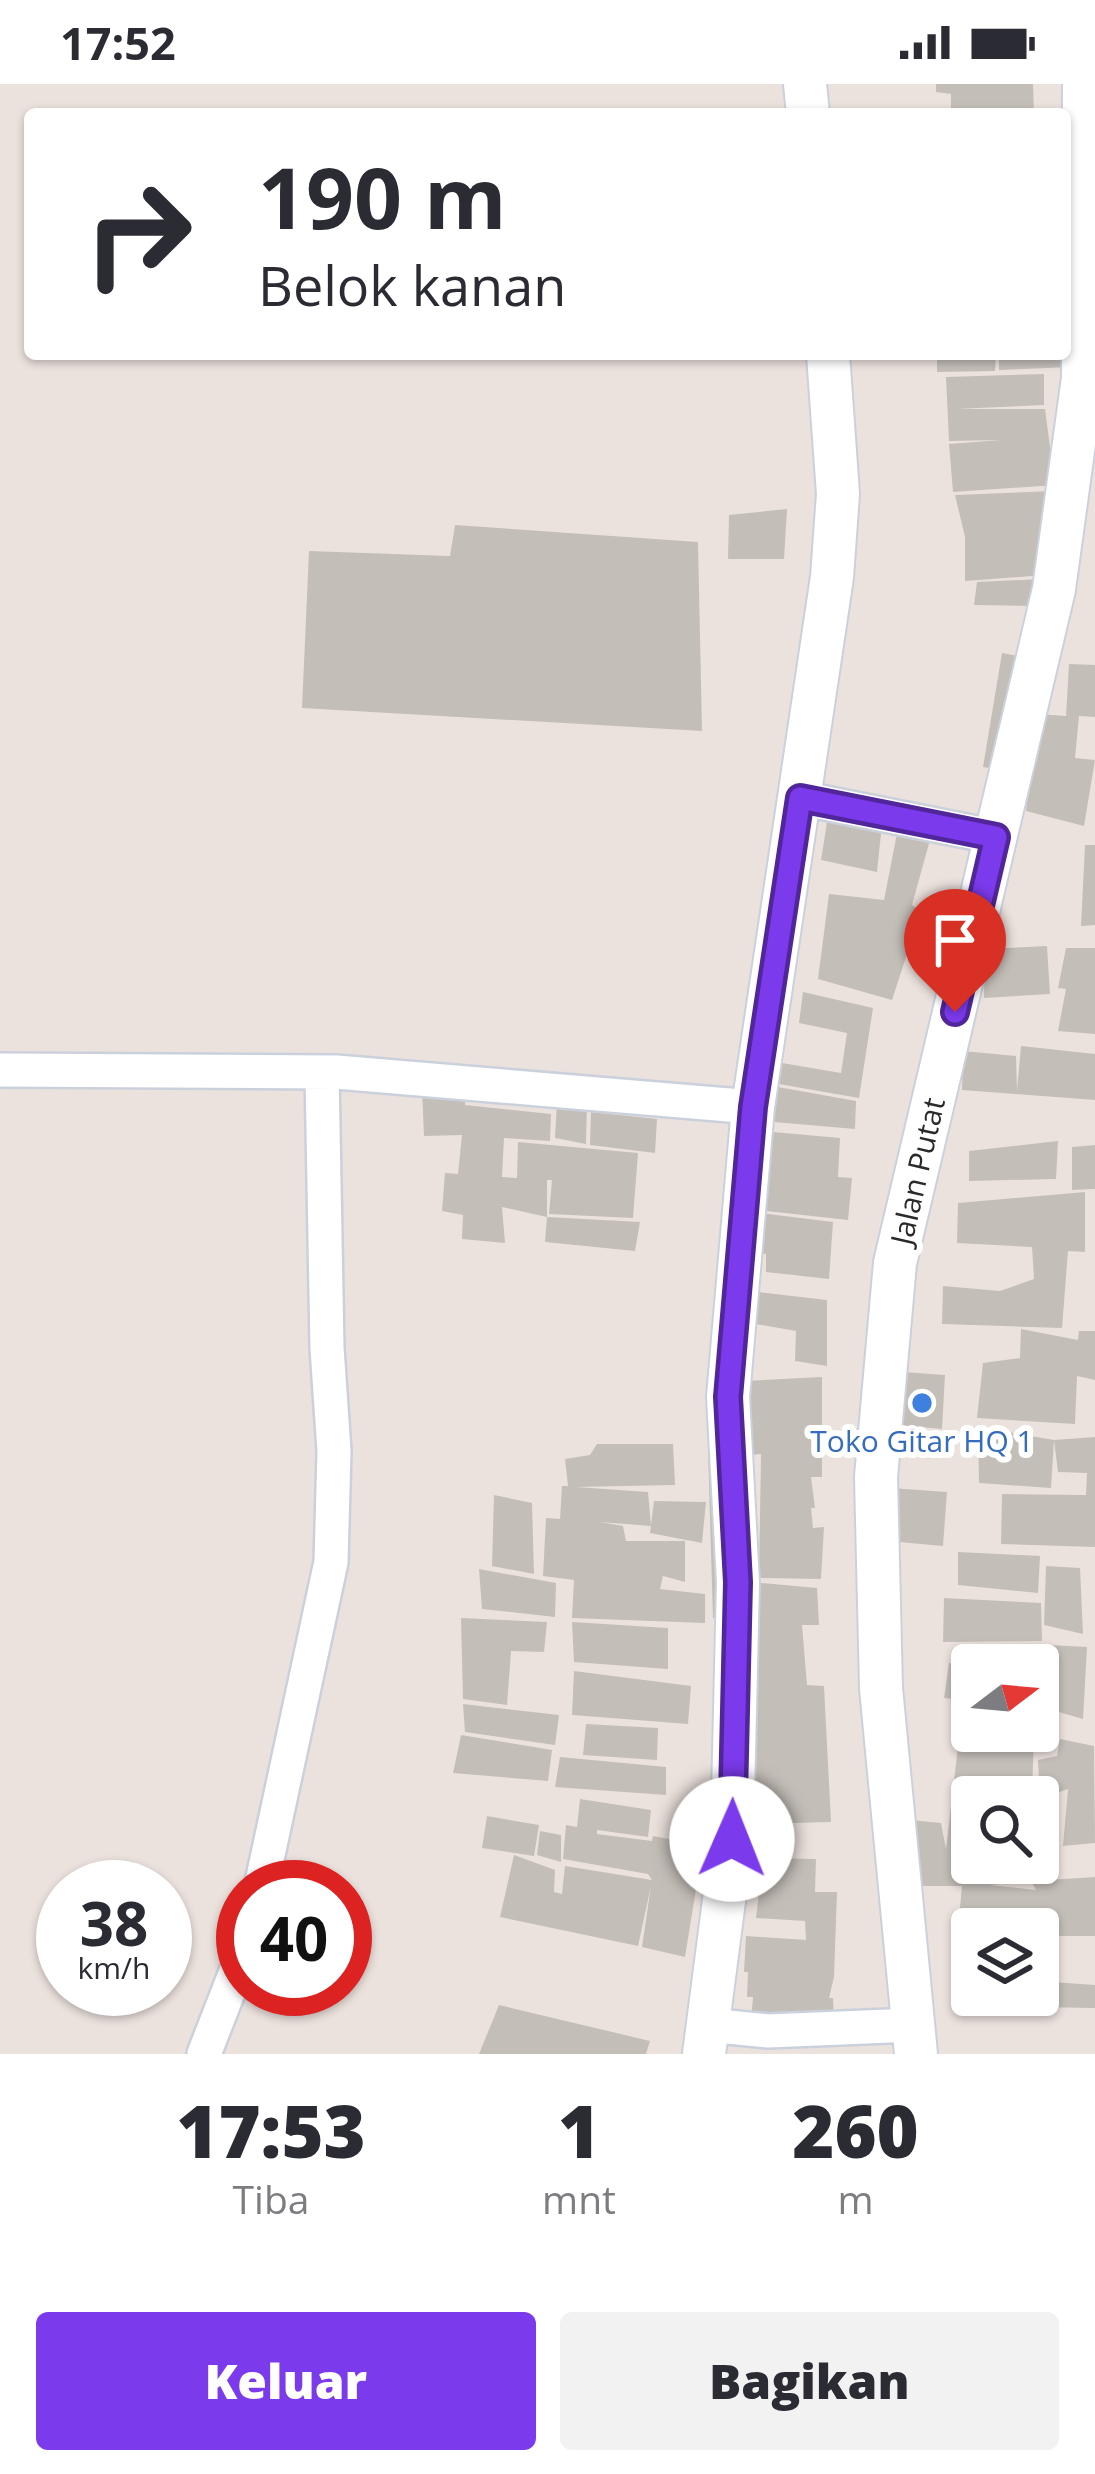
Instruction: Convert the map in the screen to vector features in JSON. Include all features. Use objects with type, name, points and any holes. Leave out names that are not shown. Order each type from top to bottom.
[{"type":"street","name":"Jalan Putat","points":[[894,2033],[876,1477],[896,1264],[991,836],[1054,589],[1083,378],[1084,84]]},
{"type":"street","points":[[828,360],[838,494],[832,577],[753,1107],[728,1397],[738,1582],[732,1839],[706,2040],[768,2031],[894,2033]]},
{"type":"street","points":[[800,798],[991,836]]},
{"type":"street","points":[[0,1070],[753,1107]]},
{"type":"street","points":[[267,1860],[331,1562],[334,1451],[320,1083]]},
{"type":"street","points":[[204,2054],[219,2016]]},
{"type":"building","points":[[936,84],[1033,84],[1034,108],[951,108],[951,94],[936,92]]},
{"type":"building","points":[[937,360],[996,360],[995,371],[937,372]]},
{"type":"building","points":[[999,360],[1069,360],[1070,367],[999,370]]},
{"type":"building","points":[[1044,374],[1044,405],[956,409],[1045,409],[1055,485],[953,492],[949,444],[1001,440],[949,441],[946,377]]},
{"type":"building","points":[[1052,491],[1045,575],[965,581],[965,537],[955,495]]},
{"type":"building","points":[[787,509],[784,559],[728,559],[729,515]]},
{"type":"building","points":[[455,525],[698,542],[702,731],[302,708],[309,551],[450,556]]},
{"type":"building","points":[[1042,579],[1039,606],[974,605],[977,582]]},
{"type":"building","points":[[1002,653],[1028,658],[1004,771],[983,767]]},
{"type":"building","points":[[1069,664],[1095,665],[1095,717],[1079,716],[1075,758],[1095,760],[1084,826],[1026,811],[1038,714],[1066,716]]},
{"type":"building","points":[[829,810],[882,824],[877,872],[821,860]]},
{"type":"building","points":[[899,823],[933,829],[912,905],[921,911],[892,1000],[818,979],[829,894],[884,900]]},
{"type":"building","points":[[1085,845],[1095,845],[1095,925],[1081,926]]},
{"type":"building","points":[[1047,946],[1050,994],[984,998],[985,949]]},
{"type":"building","points":[[1066,948],[1095,948],[1095,1034],[1058,1031],[1066,989],[1058,988]]},
{"type":"building","points":[[803,992],[873,1008],[859,1098],[773,1083],[776,1062],[841,1073],[847,1033],[799,1023]]},
{"type":"building","points":[[1021,1046],[1095,1054],[1095,1100],[962,1090],[963,1051],[1016,1056],[1017,1091]]},
{"type":"building","points":[[778,1087],[856,1101],[855,1129],[774,1122]]},
{"type":"building","points":[[422,1089],[466,1093],[465,1105],[551,1114],[550,1141],[504,1138],[502,1177],[517,1178],[518,1142],[638,1153],[633,1218],[549,1214],[552,1180],[547,1180],[547,1217],[502,1207],[505,1243],[462,1239],[463,1215],[442,1211],[445,1173],[458,1174],[462,1135],[424,1136]]},
{"type":"building","points":[[557,1101],[587,1102],[586,1144],[555,1138]]},
{"type":"building","points":[[591,1112],[657,1119],[655,1153],[590,1145]]},
{"type":"building","points":[[762,1131],[840,1138],[838,1177],[852,1178],[848,1220],[758,1210]]},
{"type":"building","points":[[1058,1141],[1056,1179],[969,1181],[969,1151]]},
{"type":"building","points":[[1095,1145],[1095,1189],[1072,1190],[1072,1147]]},
{"type":"building","points":[[1085,1192],[1085,1252],[1068,1251],[1062,1328],[942,1324],[943,1286],[1000,1291],[1034,1279],[1032,1247],[957,1243],[958,1203]]},
{"type":"building","points":[[751,1212],[833,1222],[829,1279],[766,1272],[766,1254],[745,1252]]},
{"type":"building","points":[[547,1217],[640,1222],[635,1251],[545,1242]]},
{"type":"building","points":[[758,1292],[827,1300],[827,1366],[795,1361],[796,1331],[756,1324]]},
{"type":"building","points":[[1021,1329],[1078,1340],[1079,1331],[1095,1331],[1095,1380],[1077,1376],[1075,1424],[977,1418],[983,1363],[1020,1358]]},
{"type":"building","points":[[890,1371],[945,1375],[942,1429],[887,1424]]},
{"type":"building","points":[[822,1377],[822,1477],[811,1477],[813,1528],[824,1527],[821,1579],[759,1578],[761,1454],[750,1455],[751,1582],[817,1588],[819,1625],[802,1625],[807,1685],[824,1686],[831,1822],[748,1824],[751,1619],[713,1618],[708,1450],[750,1448],[744,1381]]},
{"type":"building","points":[[978,1427],[1054,1440],[1051,1488],[979,1483]]},
{"type":"building","points":[[1095,1437],[1095,1547],[1001,1544],[1002,1494],[1086,1495],[1087,1473],[1058,1472],[1054,1440]]},
{"type":"building","points":[[597,1444],[673,1444],[675,1485],[576,1487],[648,1492],[651,1526],[600,1522],[623,1526],[626,1541],[685,1541],[685,1582],[663,1576],[660,1589],[705,1594],[705,1623],[572,1618],[574,1580],[543,1576],[546,1518],[560,1519],[562,1486],[568,1486],[565,1459],[590,1455]]},
{"type":"building","points":[[891,1488],[947,1492],[943,1546],[888,1541]]},
{"type":"building","points":[[494,1495],[532,1503],[534,1574],[492,1566]]},
{"type":"building","points":[[654,1501],[706,1502],[702,1543],[650,1533]]},
{"type":"building","points":[[958,1552],[1040,1556],[1038,1593],[958,1585]]},
{"type":"building","points":[[1046,1566],[1080,1568],[1083,1634],[1044,1625]]},
{"type":"building","points":[[479,1569],[556,1583],[555,1617],[482,1609]]},
{"type":"building","points":[[944,1598],[1041,1603],[1042,1641],[943,1642]]},
{"type":"building","points":[[461,1618],[547,1622],[544,1652],[511,1651],[507,1705],[463,1699]]},
{"type":"building","points":[[572,1622],[668,1628],[668,1669],[574,1662]]},
{"type":"building","points":[[1059,1646],[1087,1647],[1083,1719],[1059,1712]]},
{"type":"building","points":[[949,1663],[951,1663],[951,1699],[944,1698]]},
{"type":"building","points":[[574,1671],[691,1686],[688,1724],[572,1715]]},
{"type":"building","points":[[463,1704],[559,1715],[555,1745],[465,1732]]},
{"type":"building","points":[[586,1724],[658,1728],[657,1760],[583,1755]]},
{"type":"building","points":[[461,1735],[552,1750],[548,1781],[453,1773]]},
{"type":"building","points":[[1060,1739],[1094,1746],[1095,1843],[1063,1846],[1068,1789],[1059,1792],[1059,1776],[1039,1776],[1038,1760],[1057,1756]]},
{"type":"building","points":[[957,1752],[1033,1752],[1033,1776],[955,1776]]},
{"type":"building","points":[[560,1757],[666,1767],[666,1795],[555,1787]]},
{"type":"building","points":[[580,1799],[651,1810],[648,1837],[597,1830],[597,1834],[652,1841],[653,1836],[703,1846],[685,1957],[642,1947],[651,1886],[638,1946],[500,1917],[514,1855],[555,1870],[554,1892],[562,1894],[565,1866],[652,1880],[648,1874],[563,1859],[566,1825],[577,1827]]},
{"type":"building","points":[[951,1806],[951,1884],[1036,1890],[1033,1884],[1095,1877],[1095,1936],[1059,1936],[1059,1908],[960,1908],[962,1886],[917,1886],[910,1820],[941,1823],[946,1849]]},
{"type":"building","points":[[487,1816],[539,1825],[534,1856],[482,1848]]},
{"type":"building","points":[[540,1831],[561,1835],[561,1862],[537,1855]]},
{"type":"building","points":[[763,1858],[816,1859],[815,1892],[837,1892],[829,1998],[833,1998],[834,2023],[751,2021],[753,1997],[747,1997],[748,1972],[744,1972],[746,1936],[806,1940],[805,1921],[756,1918]]},
{"type":"building","points":[[1059,1982],[1095,1985],[1095,2008],[1059,2007]]},
{"type":"building","points":[[499,2005],[650,2041],[646,2054],[479,2054]]},
{"type":"place","name":"Toko Gitar HQ 1","points":[[922,1403]]},
{"type":"route","points":[[732,1839],[738,1582],[728,1397],[753,1107],[800,798],[996,837],[955,1012]]}]
